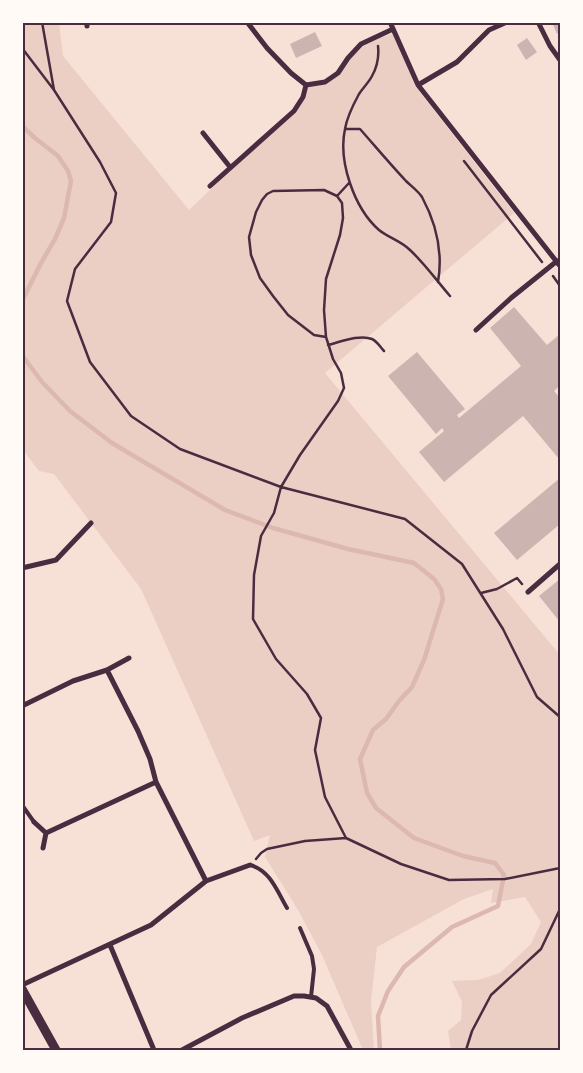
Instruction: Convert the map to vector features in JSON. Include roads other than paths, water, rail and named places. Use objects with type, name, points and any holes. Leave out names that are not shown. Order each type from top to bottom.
[{"type":"street","points":[[247,22],[267,48],[291,73],[306,85],[325,82],[338,73],[361,44],[393,29]]},
{"type":"street","points":[[390,22],[418,85],[559,263],[547,268],[476,330]]},
{"type":"street","points":[[418,85],[457,62],[489,30],[507,22]]},
{"type":"street","points":[[538,22],[550,46],[560,60]]},
{"type":"street","points":[[210,186],[294,111],[303,96],[306,85]]},
{"type":"street","points":[[203,134],[230,167]]},
{"type":"street","points":[[22,568],[56,560],[91,523]]},
{"type":"street","points":[[528,592],[560,564]]},
{"type":"street","points":[[22,706],[73,681],[107,670],[129,658]]},
{"type":"street","points":[[107,670],[138,731],[150,759],[156,782],[206,881]]},
{"type":"street","points":[[46,834],[156,782]]},
{"type":"street","points":[[34,822],[46,834]]},
{"type":"street","points":[[43,848],[46,834]]},
{"type":"street","points":[[22,985],[151,925],[206,881],[250,865]]},
{"type":"street","points":[[110,945],[154,1050]]},
{"type":"street","points":[[22,989],[56,1050]]},
{"type":"street","points":[[182,1050],[242,1018],[294,996],[316,998],[327,1006],[351,1050]]},
{"type":"lane","points":[[22,805],[34,822]]},
{"type":"lane","points":[[250,865],[267,874],[287,908]]},
{"type":"lane","points":[[300,928],[312,956],[314,969],[312,997]]},
{"type":"waterway","points":[[22,126],[58,156],[68,171],[71,181],[64,218],[22,301]]},
{"type":"waterway","points":[[22,355],[42,382],[70,411],[112,443],[225,510],[273,528],[348,549],[414,563],[434,579],[441,589],[443,599],[424,660],[412,687],[386,719],[373,730],[360,759],[367,793],[376,808],[414,838],[463,856],[495,863],[504,875],[498,906],[452,927],[404,967],[388,991],[378,1016],[380,1050]]}]
